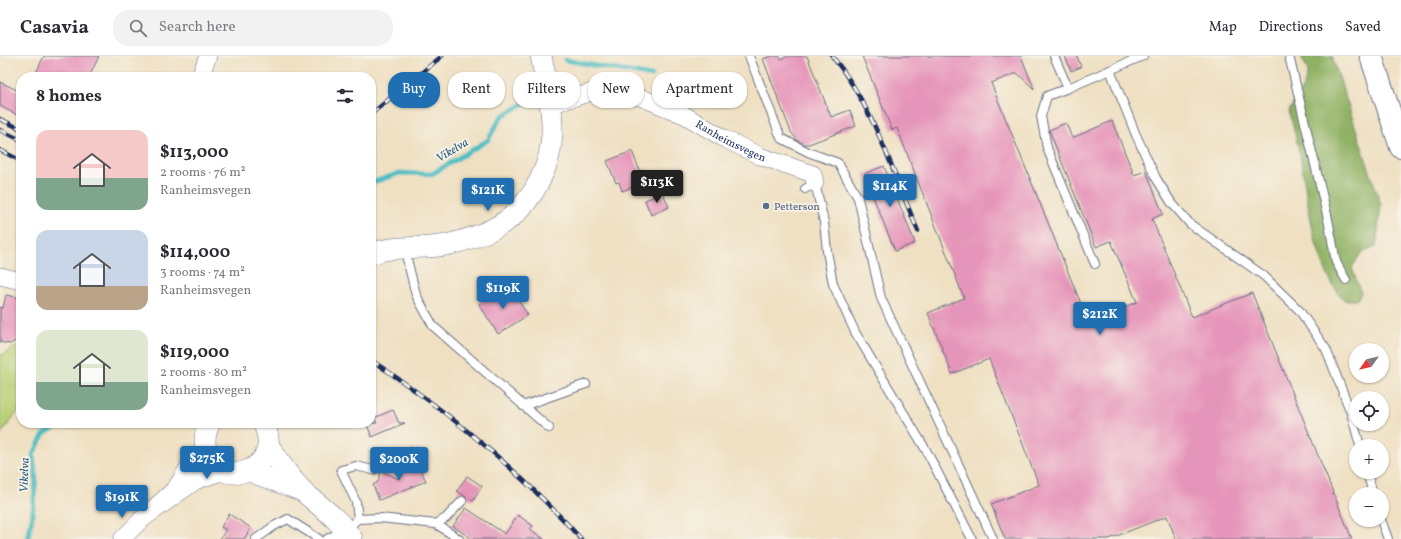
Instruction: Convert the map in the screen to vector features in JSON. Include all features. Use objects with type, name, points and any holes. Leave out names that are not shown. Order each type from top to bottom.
[{"type":"highway","points":[[1372,56],[1401,147]]},
{"type":"street","points":[[202,72],[208,56]]},
{"type":"street","points":[[542,56],[545,72]]},
{"type":"street","name":"Ranheimsvegen","points":[[580,94],[598,90],[640,97],[686,116],[724,138],[760,156],[813,174],[810,186]]},
{"type":"street","points":[[376,252],[407,246],[444,245],[482,234],[510,218],[532,193],[549,156],[552,134],[550,108]]},
{"type":"street","points":[[0,276],[16,280]]},
{"type":"street","points":[[208,428],[205,436],[205,444],[211,461],[224,471]]},
{"type":"street","points":[[266,428],[269,446],[276,458],[304,492],[352,529]]},
{"type":"street","points":[[122,539],[176,488],[187,470],[199,457],[205,444]]},
{"type":"street","points":[[142,520],[195,481],[224,471],[241,473],[249,471],[262,461],[269,446]]},
{"type":"street","points":[[249,471],[304,492]]},
{"type":"lane","points":[[749,56],[781,138],[808,152],[838,163],[858,198],[881,298],[993,539]]},
{"type":"lane","points":[[1054,56],[1068,88]]},
{"type":"lane","points":[[1094,264],[1047,148],[1041,116],[1047,96],[1143,56]]},
{"type":"lane","points":[[1289,56],[1322,191],[1336,262],[1346,280]]},
{"type":"lane","points":[[1110,70],[1136,135],[1156,178],[1171,202],[1190,224],[1264,276],[1299,310],[1326,349],[1351,413],[1358,439]]},
{"type":"lane","points":[[810,186],[824,222],[827,251],[834,284],[856,332],[926,450],[972,539]]},
{"type":"lane","points":[[407,246],[407,259],[416,295],[433,326],[549,428]]},
{"type":"lane","points":[[523,406],[586,384]]},
{"type":"lane","points":[[352,529],[356,502],[341,470],[356,466],[373,470],[415,450]]},
{"type":"lane","points":[[436,524],[446,518],[462,501]]},
{"type":"lane","points":[[327,539],[380,518],[436,524],[460,539]]},
{"type":"lane","points":[[256,539],[274,526],[288,519],[319,539]]},
{"type":"lane","points":[[1384,527],[1388,539]]},
{"type":"green space","points":[[1301,56],[1332,56],[1381,205],[1376,247],[1361,253],[1352,268],[1361,293],[1357,300],[1344,300],[1333,285],[1318,251],[1313,232],[1300,156],[1289,111],[1304,85],[1308,71]]},
{"type":"green space","points":[[16,347],[16,414],[0,435],[0,356]]},
{"type":"building","points":[[44,56],[99,56],[91,72],[36,72]]},
{"type":"building","points":[[772,56],[779,56],[781,59],[789,56],[807,56],[831,117],[850,110],[856,126],[809,144],[804,144],[798,141],[791,132],[763,59]]},
{"type":"building","points":[[862,56],[1021,56],[1034,89],[1017,73],[991,83],[1088,321],[1137,302],[1111,241],[1096,247],[1049,130],[1066,123],[1072,138],[1112,121],[1134,175],[1146,171],[1163,214],[1152,219],[1192,317],[1252,293],[1352,539],[1176,539],[1167,516],[1109,539],[1005,539],[991,504],[1039,485],[989,359],[952,374],[928,313],[964,298],[897,128],[892,130]]},
{"type":"building","points":[[1065,56],[1077,56],[1081,67],[1071,71]]},
{"type":"building","points":[[0,82],[16,90],[16,114],[0,106]]},
{"type":"building","points":[[632,151],[641,174],[639,175],[642,183],[622,191],[619,182],[616,183],[607,161]]},
{"type":"building","points":[[884,166],[915,243],[895,251],[864,174]]},
{"type":"building","points":[[663,193],[669,207],[651,215],[645,200]]},
{"type":"building","points":[[508,285],[528,315],[498,334],[479,304]]},
{"type":"building","points":[[6,295],[16,297],[16,341],[10,344],[0,342],[0,307],[3,308]]},
{"type":"building","points":[[393,410],[399,423],[405,423],[372,437],[368,428],[376,428],[376,417]]},
{"type":"building","points":[[407,460],[411,469],[419,466],[426,481],[379,500],[373,485],[378,482],[381,472],[399,479],[403,462]]},
{"type":"building","points":[[467,476],[482,486],[473,501],[457,491]]},
{"type":"building","points":[[466,508],[505,534],[518,515],[533,526],[530,529],[544,539],[472,539],[453,526]]},
{"type":"building","points":[[229,514],[251,528],[244,539],[220,539],[226,530],[221,527]]},
{"type":"waterway","name":"Vikelva","points":[[565,60],[652,76]]},
{"type":"waterway","name":"Vikelva","points":[[376,181],[400,173],[432,174],[488,140],[501,117],[516,108]]},
{"type":"waterway","name":"Vikelva","points":[[28,539],[36,479],[33,455],[44,434],[54,428]]},
{"type":"railway","points":[[376,110],[442,56]]},
{"type":"railway","points":[[832,56],[846,75],[871,118],[918,231]]},
{"type":"railway","points":[[0,119],[16,127]]},
{"type":"railway","points":[[0,130],[16,138]]},
{"type":"railway","points":[[0,150],[16,158]]},
{"type":"railway","points":[[376,363],[455,421],[482,443],[558,514],[581,539]]},
{"type":"place","name":"Petterson","points":[[766,206]]}]
